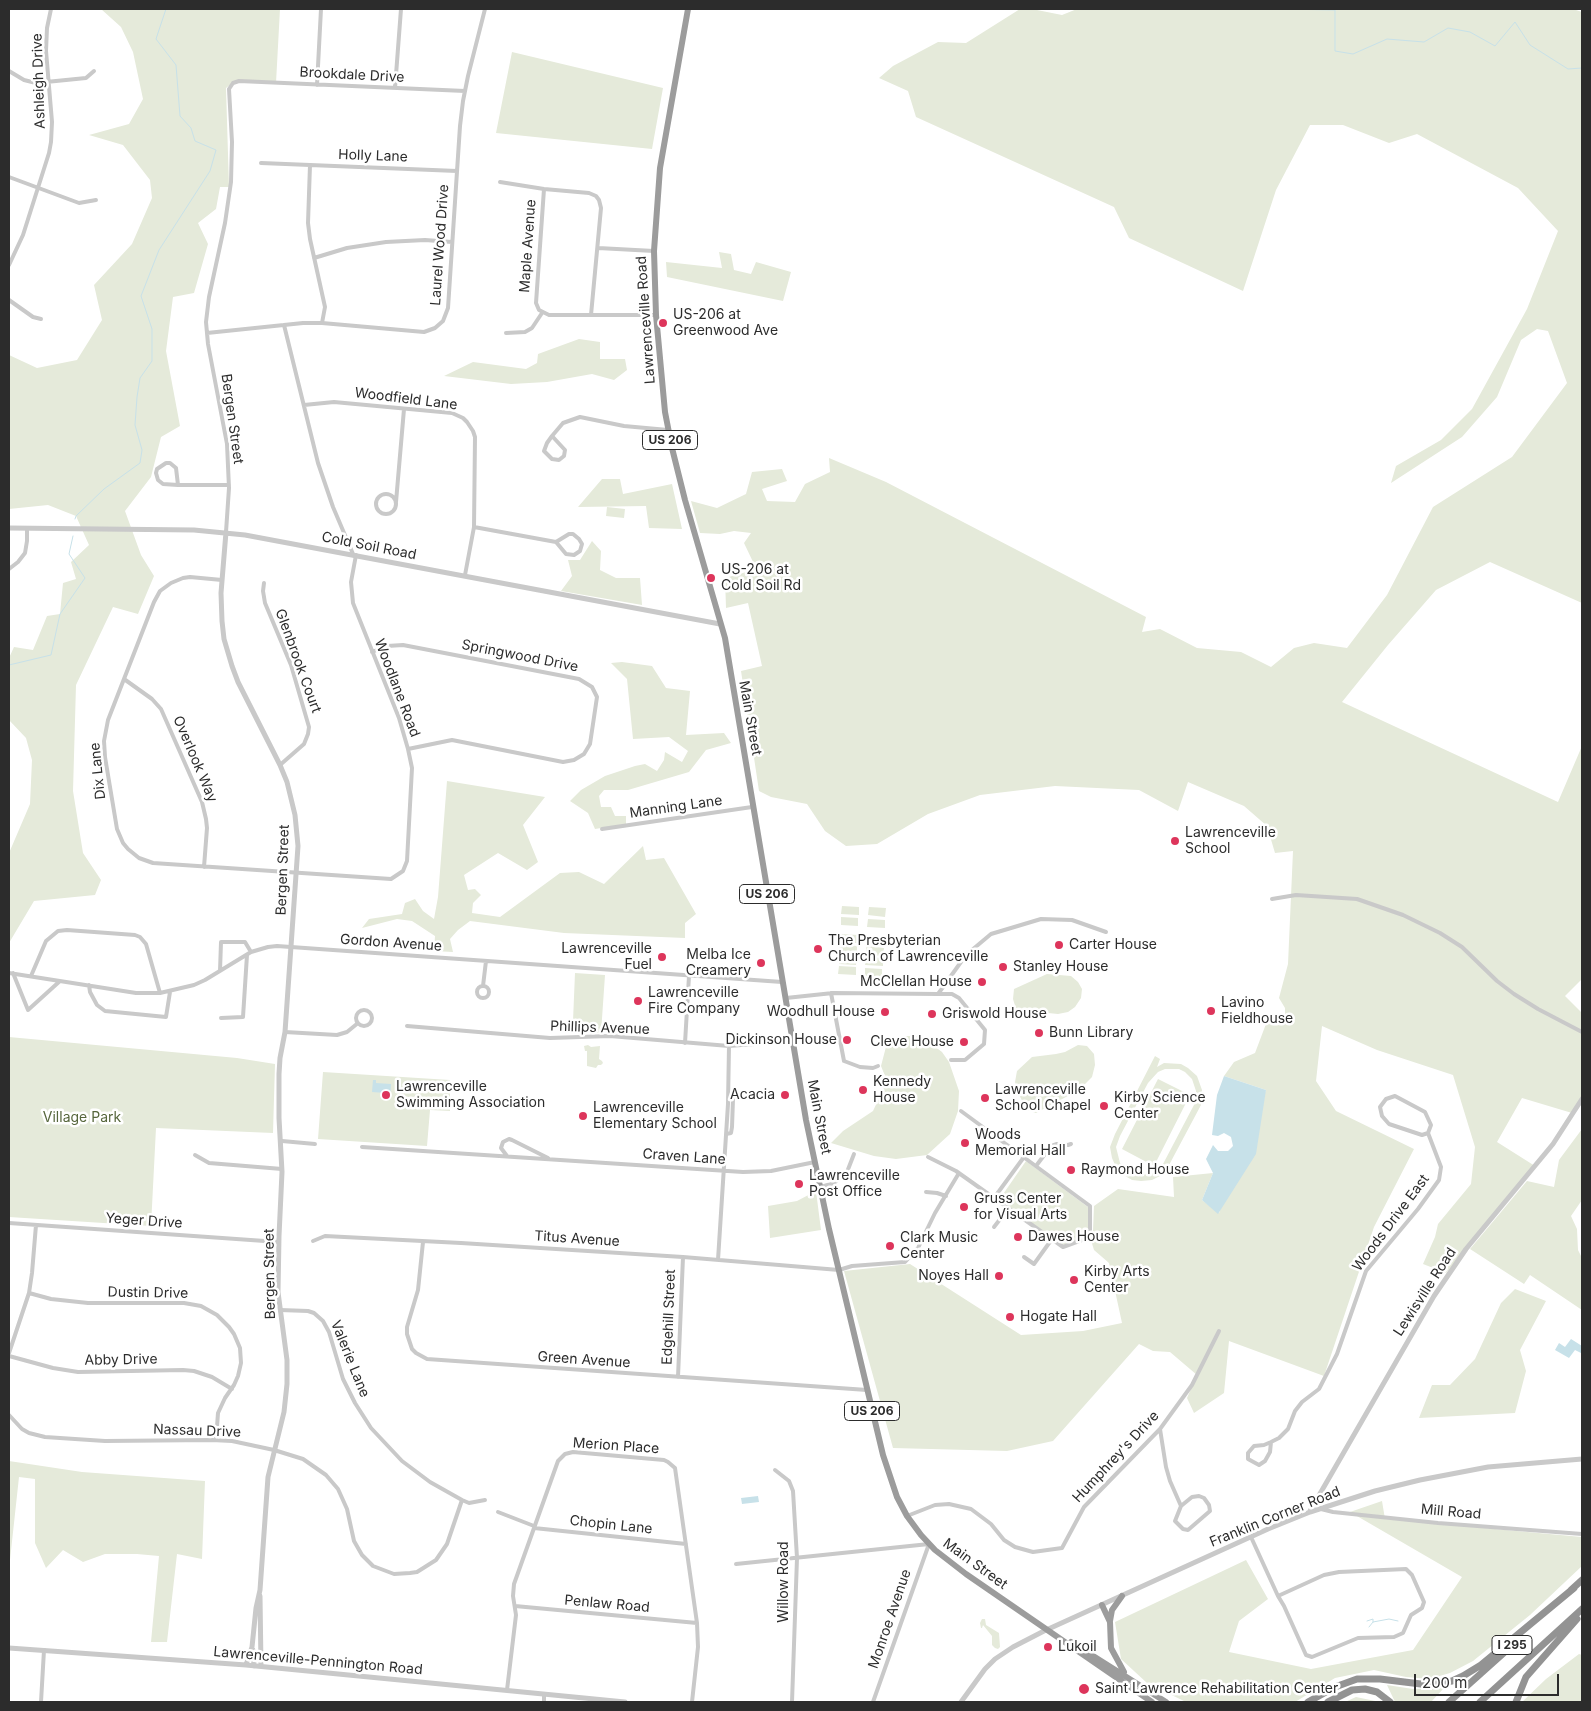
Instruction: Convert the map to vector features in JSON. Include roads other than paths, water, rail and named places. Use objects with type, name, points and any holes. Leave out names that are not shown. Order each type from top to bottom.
[{"type":"highway","name":"Lawrenceville Road","points":[[688,9],[660,168],[654,251],[656,315],[668,430],[685,500],[720,624]]},
{"type":"highway","name":"Main Street","points":[[720,624],[724,638],[782,982],[815,1162],[884,1460],[897,1497],[908,1516],[929,1544],[966,1574],[1048,1629]]},
{"type":"highway","name":"I 295","points":[[1450,1702],[1582,1580]]},
{"type":"highway","points":[[1308,1702],[1334,1687],[1357,1679],[1380,1679],[1429,1685],[1452,1681],[1481,1665],[1574,1588]]},
{"type":"highway","points":[[1122,1596],[1112,1610],[1110,1622],[1111,1648],[1120,1667],[1128,1677]]},
{"type":"highway","points":[[1102,1605],[1110,1622]]},
{"type":"highway","name":"I 295","points":[[1480,1702],[1582,1609]]},
{"type":"highway","points":[[1516,1702],[1526,1677],[1582,1613]]},
{"type":"highway","name":"US 206","points":[[1048,1629],[1078,1645],[1166,1702]]},
{"type":"highway","name":"US 206","points":[[1048,1629],[1152,1702]]},
{"type":"highway","points":[[1328,1702],[1352,1690],[1365,1689],[1377,1692],[1390,1702]]},
{"type":"street","name":"Ashleigh Drive","points":[[9,265],[23,235],[51,142],[52,122],[46,40],[51,9]]},
{"type":"street","points":[[317,85],[321,9]]},
{"type":"street","points":[[395,88],[401,9]]},
{"type":"street","name":"Laurel Wood Drive","points":[[207,334],[284,325],[322,323],[424,332],[435,328],[443,321],[448,311],[460,126],[465,91],[484,9]]},
{"type":"street","points":[[9,71],[29,82],[86,78],[94,71]]},
{"type":"street","name":"Brookdale Drive","points":[[239,81],[465,91]]},
{"type":"street","name":"Bergen Street","points":[[239,81],[230,86],[228,93],[232,142],[231,182],[225,223],[207,310],[207,334],[224,426],[229,485],[222,580],[222,621],[224,639],[238,682],[280,765],[289,790],[295,815],[298,846],[285,1032],[280,1074],[279,1118],[282,1141],[282,1169],[278,1292],[287,1360],[287,1384],[284,1412],[266,1492],[260,1590],[252,1647],[254,1666]]},
{"type":"street","name":"Holly Lane","points":[[261,163],[457,171]]},
{"type":"street","points":[[310,165],[308,223],[324,307],[322,323]]},
{"type":"street","points":[[9,177],[80,203],[96,200]]},
{"type":"street","points":[[500,182],[588,193],[596,196],[599,200],[601,206],[591,315]]},
{"type":"street","name":"Maple Avenue","points":[[542,313],[536,303],[544,189]]},
{"type":"street","points":[[314,258],[347,248],[386,242],[425,240],[452,242]]},
{"type":"street","points":[[598,248],[654,251]]},
{"type":"street","points":[[9,300],[33,317],[41,319]]},
{"type":"street","points":[[506,333],[525,332],[532,328],[542,313],[562,315],[656,315]]},
{"type":"street","points":[[284,325],[325,485],[354,554]]},
{"type":"street","name":"Woodfield Lane","points":[[304,405],[334,402],[452,413],[463,418],[471,426],[475,437],[474,527],[465,576]]},
{"type":"street","points":[[396,502],[392,496],[384,494],[378,497],[375,504],[380,513],[388,514],[393,511],[396,502],[404,408]]},
{"type":"street","points":[[552,436],[565,450],[564,456],[559,460],[552,460],[544,451],[547,443],[552,436],[563,423],[580,417],[624,426],[668,430]]},
{"type":"street","points":[[178,484],[178,471],[173,465],[166,463],[159,466],[156,476],[160,482],[167,485],[229,485]]},
{"type":"street","points":[[474,527],[556,542],[566,554],[574,555],[580,551],[582,544],[579,538],[573,534],[569,534],[556,542]]},
{"type":"street","name":"Cold Soil Road","points":[[9,528],[196,530],[271,538],[720,624]]},
{"type":"street","points":[[9,569],[25,553],[28,541],[27,528]]},
{"type":"street","name":"Woodlane Road","points":[[296,874],[386,880],[400,874],[407,861],[412,781],[408,749],[399,718],[353,603],[351,582],[354,554]]},
{"type":"street","name":"Dix Lane","points":[[222,580],[183,578],[171,582],[160,591],[154,602],[108,720],[104,741],[105,757],[119,836],[128,849],[146,861],[153,863],[296,874]]},
{"type":"street","name":"Glenbrook Court","points":[[264,583],[263,590],[266,604],[291,665],[309,728],[304,744],[280,765]]},
{"type":"street","name":"Springwood Drive","points":[[372,652],[387,646],[403,645],[579,679],[592,687],[597,696],[590,744],[584,754],[574,760],[562,762],[452,740],[408,749]]},
{"type":"street","name":"Overlook Way","points":[[124,679],[152,698],[161,709],[202,802],[207,828],[204,867]]},
{"type":"street","name":"Manning Lane","points":[[602,829],[752,807]]},
{"type":"street","points":[[1272,899],[1296,894],[1357,898],[1404,915],[1440,933],[1462,947],[1497,981],[1514,994],[1582,1032]]},
{"type":"street","points":[[938,994],[966,956],[991,934],[1041,919],[1072,920],[1106,932]]},
{"type":"street","points":[[32,976],[46,941],[58,932],[67,930],[135,935],[140,937],[146,944],[160,993]]},
{"type":"street","points":[[220,971],[221,942],[246,942],[249,953],[243,1017],[221,1018]]},
{"type":"street","name":"Gordon Avenue","points":[[11,973],[136,993],[160,993],[194,985],[249,953],[268,947],[291,947],[782,982]]},
{"type":"street","points":[[483,986],[486,961]]},
{"type":"street","points":[[11,973],[28,1010],[60,981]]},
{"type":"street","points":[[685,1043],[689,976]]},
{"type":"street","points":[[89,985],[90,992],[97,1006],[105,1011],[166,1017],[170,992]]},
{"type":"street","points":[[831,994],[844,1061],[860,1067],[873,1068],[878,1066]]},
{"type":"street","points":[[785,998],[831,994],[952,994],[959,998],[985,1030],[984,1044],[965,1060],[951,1060]]},
{"type":"street","points":[[365,1009],[370,1012],[373,1017],[370,1024],[365,1026],[358,1023],[356,1015],[360,1011],[365,1009]]},
{"type":"street","points":[[285,1032],[338,1035],[347,1032],[358,1023]]},
{"type":"street","name":"Phillips Avenue","points":[[407,1026],[550,1038],[610,1036],[729,1046],[793,1041]]},
{"type":"street","points":[[718,1260],[728,1097],[729,1046]]},
{"type":"street","name":"Woods Drive East","points":[[1271,1442],[1279,1438],[1288,1429],[1295,1411],[1302,1402],[1319,1389],[1337,1354],[1366,1271],[1418,1209],[1439,1180],[1441,1167],[1428,1133],[1431,1125],[1425,1112],[1396,1096],[1386,1099],[1380,1107],[1382,1116],[1389,1124],[1422,1135],[1428,1133]]},
{"type":"street","name":"Lewisville Road","points":[[1310,1512],[1407,1340],[1439,1288],[1466,1248],[1553,1144],[1582,1099]]},
{"type":"street","points":[[928,1157],[959,1173],[1063,1247],[1090,1237],[1090,1206],[961,1111]]},
{"type":"street","name":"Craven Lane","points":[[507,1156],[502,1151],[502,1145],[506,1140],[512,1140],[550,1159]]},
{"type":"street","points":[[282,1141],[315,1144]]},
{"type":"street","points":[[1036,1166],[1051,1146],[1071,1144]]},
{"type":"street","name":"Craven Lane","points":[[362,1147],[723,1171],[771,1171],[815,1162]]},
{"type":"street","points":[[821,1187],[834,1183],[847,1172],[854,1154]]},
{"type":"street","points":[[195,1155],[209,1163],[282,1169]]},
{"type":"street","points":[[994,1198],[1024,1157]]},
{"type":"street","points":[[926,1192],[946,1196],[959,1173]]},
{"type":"street","name":"Titus Avenue","points":[[313,1241],[325,1236],[461,1243],[683,1257],[839,1270],[852,1266],[905,1262],[918,1248],[946,1196]]},
{"type":"street","points":[[994,1228],[1008,1209]]},
{"type":"street","name":"Yeger Drive","points":[[9,1223],[279,1242]]},
{"type":"street","points":[[9,1354],[29,1293],[36,1225]]},
{"type":"street","points":[[1024,1257],[1034,1264],[1052,1240]]},
{"type":"street","name":"Green Avenue","points":[[423,1242],[418,1290],[407,1327],[407,1334],[412,1349],[421,1357],[432,1360],[867,1390]]},
{"type":"street","name":"Edgehill Street","points":[[678,1377],[683,1257]]},
{"type":"street","name":"Dustin Drive","points":[[29,1293],[52,1299],[79,1302],[184,1303],[200,1306],[217,1315],[234,1334],[240,1348],[240,1370],[232,1389],[218,1412],[216,1440]]},
{"type":"street","name":"Valerie Lane","points":[[280,1310],[308,1311],[314,1313],[323,1321],[329,1332],[338,1365],[348,1389],[371,1428],[391,1451],[430,1482],[462,1500],[469,1503],[486,1500]]},
{"type":"street","name":"Humphrey's Drive","points":[[908,1516],[935,1505],[949,1504],[972,1509],[991,1524],[1004,1540],[1015,1547],[1033,1552],[1062,1548],[1084,1507],[1160,1430],[1192,1384],[1219,1331]]},
{"type":"street","name":"Abby Drive","points":[[9,1354],[53,1368],[78,1372],[194,1371],[212,1377],[232,1389]]},
{"type":"street","name":"Nassau Drive","points":[[9,1415],[22,1428],[30,1433],[44,1437],[105,1441],[216,1440],[249,1444],[303,1459],[326,1475],[338,1489],[343,1499],[358,1548],[373,1566],[387,1572],[410,1574],[436,1560],[447,1544],[462,1500]]},
{"type":"street","points":[[1160,1430],[1170,1481],[1182,1506]]},
{"type":"street","points":[[1271,1442],[1270,1452],[1265,1461],[1258,1465],[1248,1459],[1248,1453],[1254,1446],[1271,1442]]},
{"type":"street","name":"Merion Place","points":[[507,1690],[515,1624],[514,1584],[556,1464],[564,1454],[573,1452],[664,1460],[672,1464],[676,1472],[698,1623],[698,1647],[692,1702]]},
{"type":"street","name":"Franklin Corner Road","points":[[1048,1629],[1251,1537],[1310,1512],[1375,1490],[1504,1465],[1582,1459]]},
{"type":"street","name":"Willow Road","points":[[775,1470],[789,1481],[793,1491],[797,1558],[792,1702]]},
{"type":"street","points":[[1199,1496],[1204,1498],[1209,1505],[1210,1511],[1188,1530],[1183,1529],[1175,1521],[1182,1506],[1192,1497],[1199,1496]]},
{"type":"street","name":"Mill Road","points":[[1318,1509],[1438,1523],[1582,1534]]},
{"type":"street","name":"Chopin Lane","points":[[498,1512],[534,1527],[686,1544]]},
{"type":"street","points":[[1251,1537],[1278,1596],[1284,1606],[1306,1655],[1312,1657],[1358,1638],[1394,1637],[1403,1633],[1411,1615],[1422,1608],[1424,1602],[1412,1575],[1406,1569],[1339,1572],[1324,1575],[1278,1596]]},
{"type":"street","points":[[736,1564],[929,1544]]},
{"type":"street","name":"Monroe Avenue","points":[[873,1702],[929,1544]]},
{"type":"street","name":"Bergen Street","points":[[260,1590],[262,1607],[262,1666]]},
{"type":"street","name":"Penlaw Road","points":[[515,1606],[698,1623]]},
{"type":"street","points":[[961,1702],[976,1679],[995,1660],[1013,1647],[1048,1629]]},
{"type":"street","name":"Bergen Street","points":[[246,1665],[252,1647]]},
{"type":"street","name":"Lawrenceville-Pennington Road","points":[[9,1648],[262,1666],[626,1702]]},
{"type":"street","points":[[41,1702],[44,1650]]},
{"type":"street","points":[[544,1694],[544,1702]]},
{"type":"water","points":[[1224,1076],[1266,1090],[1256,1154],[1218,1214],[1202,1200],[1213,1173],[1206,1159],[1213,1145],[1218,1151],[1228,1151],[1233,1146],[1231,1137],[1224,1133],[1218,1136],[1212,1135],[1217,1095]]},
{"type":"water","points":[[373,1080],[376,1080],[376,1083],[391,1084],[390,1100],[385,1100],[385,1093],[372,1092]]},
{"type":"water","points":[[1571,1339],[1582,1346],[1581,1353],[1575,1350],[1569,1358],[1555,1350],[1559,1343],[1565,1347]]},
{"type":"water","points":[[758,1496],[759,1502],[742,1504],[741,1498]]},
{"type":"waterway","points":[[75,519],[104,489],[140,463],[142,450],[135,425],[137,397],[140,378],[152,361],[152,329],[141,296],[159,250],[210,171],[216,150],[195,141],[191,128],[180,116],[176,65],[156,39],[166,9]]},
{"type":"waterway","points":[[1285,9],[1335,10],[1335,51],[1353,54],[1387,39],[1424,42],[1448,28],[1470,32],[1495,46],[1515,22],[1530,45],[1568,69],[1582,68]]},
{"type":"waterway","points":[[9,665],[51,655],[60,614],[85,578],[69,554],[73,536]]},
{"type":"waterway","points":[[1367,1621],[1373,1619],[1373,1622]]},
{"type":"waterway","points":[[1369,1627],[1373,1622],[1389,1619],[1398,1621]]},
{"type":"place","name":"US-206 at Greenwood Ave","points":[[663,323]]},
{"type":"place","name":"US-206 at Cold Soil Rd","points":[[711,578]]},
{"type":"place","name":"Lawrenceville School","points":[[1175,841]]},
{"type":"place","name":"Carter House","points":[[1059,945]]},
{"type":"place","name":"The Presbyterian Church of Lawrenceville","points":[[818,949]]},
{"type":"place","name":"Lawrenceville Fuel","points":[[662,957]]},
{"type":"place","name":"Melba Ice Creamery","points":[[761,963]]},
{"type":"place","name":"Stanley House","points":[[1003,967]]},
{"type":"place","name":"McClellan House","points":[[982,982]]},
{"type":"place","name":"Lawrenceville Fire Company","points":[[638,1001]]},
{"type":"place","name":"Lavino Fieldhouse","points":[[1211,1011]]},
{"type":"place","name":"Woodhull House","points":[[885,1012]]},
{"type":"place","name":"Griswold House","points":[[932,1014]]},
{"type":"place","name":"Bunn Library","points":[[1039,1033]]},
{"type":"place","name":"Dickinson House","points":[[847,1040]]},
{"type":"place","name":"Cleve House","points":[[964,1042]]},
{"type":"place","name":"Kennedy House","points":[[863,1090]]},
{"type":"place","name":"Lawrenceville Swimming Association","points":[[386,1095]]},
{"type":"place","name":"Acacia","points":[[785,1095]]},
{"type":"place","name":"Lawrenceville School Chapel","points":[[985,1098]]},
{"type":"place","name":"Kirby Science Center","points":[[1104,1106]]},
{"type":"place","name":"Lawrenceville Elementary School","points":[[583,1116]]},
{"type":"place","name":"Woods Memorial Hall","points":[[965,1143]]},
{"type":"place","name":"Raymond House","points":[[1071,1170]]},
{"type":"place","name":"Lawrenceville Post Office","points":[[799,1184]]},
{"type":"place","name":"Gruss Center for Visual Arts","points":[[964,1207]]},
{"type":"place","name":"Dawes House","points":[[1018,1237]]},
{"type":"place","name":"Clark Music Center","points":[[890,1246]]},
{"type":"place","name":"Noyes Hall","points":[[999,1276]]},
{"type":"place","name":"Kirby Arts Center","points":[[1074,1280]]},
{"type":"place","name":"Hogate Hall","points":[[1010,1317]]},
{"type":"place","name":"Lukoil","points":[[1048,1647]]},
{"type":"place","name":"Saint Lawrence Rehabilitation Center","points":[[1084,1689]]},
{"type":"park label","name":"Village Park","points":[[82,1118]]}]
